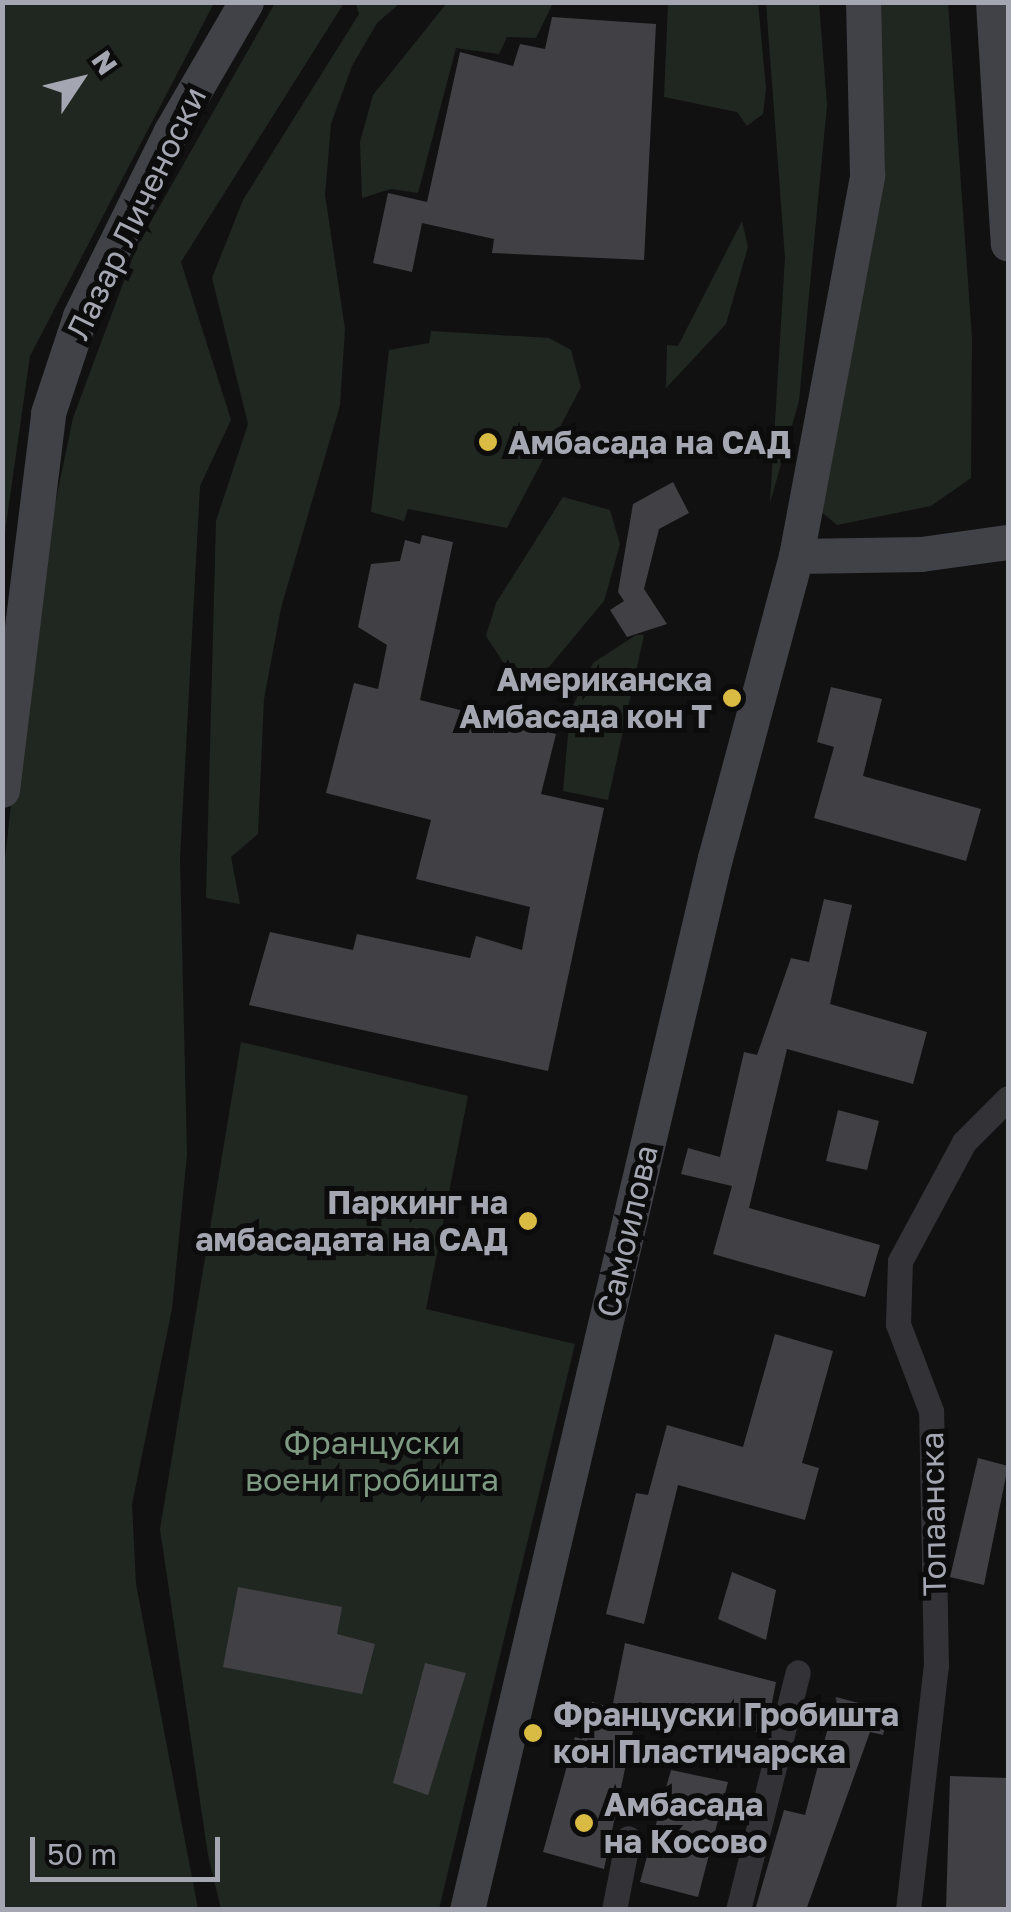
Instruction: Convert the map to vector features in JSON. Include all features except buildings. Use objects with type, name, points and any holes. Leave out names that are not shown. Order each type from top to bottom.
[{"type":"street","name":"Лазар Личеноски","points":[[2,790],[48,414],[80,316],[171,131],[246,2]]},
{"type":"street","points":[[863,2],[866,174],[796,556],[922,554],[1008,542]]},
{"type":"street","points":[[993,2],[1008,244]]},
{"type":"street","name":"Самоилова","points":[[467,1910],[715,858],[796,556]]},
{"type":"street","name":"Топаанска","points":[[908,1910],[936,1666],[931,1411],[898,1324],[900,1260],[964,1142],[1008,1098]]},
{"type":"street","points":[[738,1910],[798,1672]]},
{"type":"street","points":[[614,1910],[628,1838]]},
{"type":"green space","points":[[3,2],[214,3],[30,356],[3,546]]},
{"type":"green space","points":[[275,3],[344,3],[181,262],[231,420],[200,486],[180,859],[187,1155],[172,1309],[132,1504],[136,1584],[198,1909],[3,1910],[2,886],[32,615],[73,418],[137,246]]},
{"type":"green space","points":[[356,3],[400,3],[377,23],[352,66],[331,124],[325,195],[345,329],[340,405],[281,608],[264,699],[258,834],[231,857],[240,904],[206,898],[216,521],[248,424],[212,278],[243,200],[359,14]]},
{"type":"green space","points":[[447,3],[553,3],[536,38],[507,37],[499,54],[456,48],[418,193],[391,189],[362,198],[360,142],[373,95]]},
{"type":"green space","points":[[668,3],[758,3],[766,88],[763,114],[747,126],[737,112],[664,97]]},
{"type":"green space","points":[[766,3],[819,3],[827,105],[799,401],[770,503],[785,258]]},
{"type":"green space","points":[[873,3],[948,3],[972,338],[971,478],[931,506],[837,525],[813,505]]},
{"type":"green space","points":[[742,221],[748,247],[726,324],[666,388],[667,345],[678,346]]},
{"type":"green space","points":[[431,331],[549,338],[571,350],[581,387],[507,528],[408,509],[404,521],[371,512],[389,350],[429,343]]},
{"type":"green space","points":[[563,497],[610,510],[620,544],[604,601],[549,667],[527,672],[503,662],[486,636],[496,603]]},
{"type":"green space","points":[[636,635],[644,635],[608,800],[563,791],[570,712],[593,663]]},
{"type":"green space","name":"Француски воени гробишта","points":[[241,1042],[468,1096],[426,1309],[575,1344],[439,1909],[221,1909],[208,1855],[160,1529]]},
{"type":"place","name":"Амбасада на САД","points":[[488,442]]},
{"type":"place","name":"Американска Амбасада кон Т","points":[[732,698]]},
{"type":"place","name":"Паркинг на амбасадата на САД","points":[[528,1221]]},
{"type":"place","name":"Француски Гробишта кон Пластичарска","points":[[533,1733]]},
{"type":"place","name":"Амбасада на Косово","points":[[584,1823]]}]
